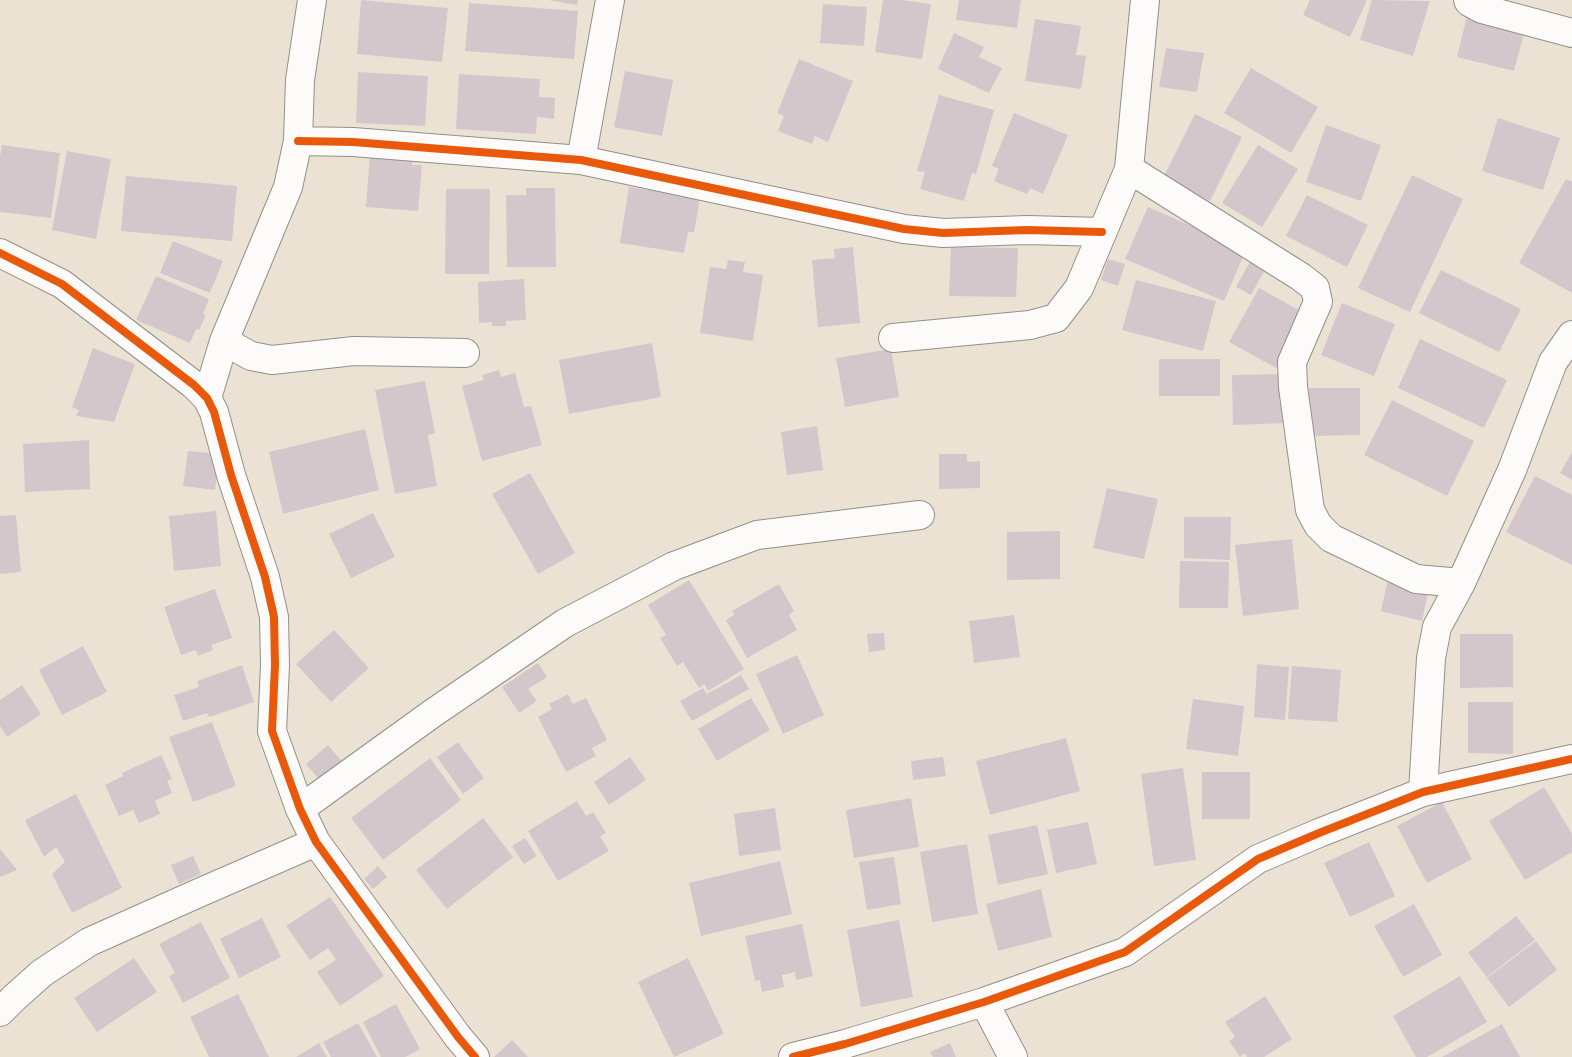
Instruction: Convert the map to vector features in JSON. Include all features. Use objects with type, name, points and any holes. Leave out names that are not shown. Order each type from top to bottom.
[{"type":"street","points":[[207,398],[224,341],[288,187],[298,141],[300,80],[312,0]]},
{"type":"street","points":[[581,160],[610,0]]},
{"type":"street","points":[[893,338],[1030,325],[1056,318],[1079,288],[1129,168],[1145,0]]},
{"type":"street","points":[[1468,0],[1482,9],[1572,34]]},
{"type":"street","points":[[298,141],[352,142],[581,160],[904,229],[943,233],[1027,230],[1102,232]]},
{"type":"street","points":[[1129,168],[1301,277],[1315,288],[1318,302],[1292,362],[1293,387],[1310,510],[1318,526],[1331,538],[1416,579],[1461,583]]},
{"type":"street","points":[[0,253],[62,284],[194,385],[207,398],[214,412],[231,475],[265,577],[274,617],[275,665],[272,731],[300,809],[316,842],[458,1037],[476,1057]]},
{"type":"street","points":[[1423,792],[1431,658],[1438,626],[1461,583],[1512,470],[1553,362],[1572,335]]},
{"type":"street","points":[[224,341],[251,356],[272,360],[354,352],[465,353]]},
{"type":"street","points":[[300,809],[433,713],[565,624],[674,566],[758,535],[920,515]]},
{"type":"street","points":[[793,1057],[844,1044],[984,1002],[1125,952],[1258,859],[1423,792],[1572,760]]},
{"type":"street","points":[[0,1012],[42,974],[90,942],[316,842]]},
{"type":"street","points":[[984,1002],[1012,1057]]},
{"type":"building","points":[[361,0],[448,8],[442,62],[357,54]]},
{"type":"building","points":[[548,0],[578,0],[577,5]]},
{"type":"building","points":[[883,0],[931,4],[922,59],[875,52]]},
{"type":"building","points":[[959,0],[1021,0],[1017,28],[956,20]]},
{"type":"building","points":[[1310,0],[1367,0],[1350,37],[1303,15]]},
{"type":"building","points":[[1372,0],[1430,1],[1413,56],[1360,40]]},
{"type":"building","points":[[469,3],[578,11],[574,59],[465,51]]},
{"type":"building","points":[[823,4],[867,7],[864,46],[820,43]]},
{"type":"building","points":[[1468,12],[1526,26],[1514,71],[1457,57]]},
{"type":"building","points":[[1035,19],[1081,26],[1076,55],[1086,56],[1081,89],[1025,81]]},
{"type":"building","points":[[954,33],[984,47],[979,57],[1002,68],[989,93],[938,69]]},
{"type":"building","points":[[1166,48],[1204,53],[1197,92],[1159,87]]},
{"type":"building","points":[[799,59],[853,81],[828,142],[815,136],[812,144],[778,131],[784,116],[777,113]]},
{"type":"building","points":[[1251,68],[1318,107],[1291,153],[1224,113]]},
{"type":"building","points":[[625,71],[673,80],[662,136],[614,127]]},
{"type":"building","points":[[358,72],[428,76],[425,126],[356,123]]},
{"type":"building","points":[[459,74],[540,79],[539,97],[555,98],[554,119],[537,117],[536,134],[456,129]]},
{"type":"building","points":[[939,95],[994,110],[976,174],[972,173],[964,201],[920,189],[925,172],[917,171]]},
{"type":"building","points":[[1014,113],[1068,135],[1043,194],[1030,188],[1027,194],[994,181],[999,169],[992,166]]},
{"type":"building","points":[[1195,114],[1242,137],[1210,201],[1163,178]]},
{"type":"building","points":[[1498,118],[1560,138],[1543,190],[1482,171]]},
{"type":"building","points":[[1326,125],[1381,145],[1361,201],[1306,182]]},
{"type":"building","points":[[2,145],[60,153],[51,218],[0,212],[0,156]]},
{"type":"building","points":[[1258,145],[1298,169],[1262,227],[1222,203]]},
{"type":"building","points":[[67,151],[111,159],[96,239],[52,230]]},
{"type":"building","points":[[370,154],[413,157],[412,165],[422,165],[418,211],[366,207]]},
{"type":"building","points":[[1412,175],[1463,199],[1410,312],[1358,288]]},
{"type":"building","points":[[126,176],[237,186],[232,241],[121,231]]},
{"type":"building","points":[[1566,179],[1572,182],[1572,293],[1519,263]]},
{"type":"building","points":[[629,187],[700,198],[694,232],[688,232],[684,253],[620,243]]},
{"type":"building","points":[[526,188],[555,188],[556,267],[507,267],[506,195],[526,195]]},
{"type":"building","points":[[446,189],[490,189],[489,274],[445,274]]},
{"type":"building","points":[[1307,195],[1368,225],[1347,267],[1286,236]]},
{"type":"building","points":[[1148,207],[1246,250],[1224,301],[1125,259]]},
{"type":"building","points":[[173,241],[223,261],[210,293],[160,273]]},
{"type":"building","points":[[853,247],[860,323],[818,327],[812,260],[835,258],[834,249]]},
{"type":"building","points":[[951,247],[1018,248],[1016,297],[949,296]]},
{"type":"building","points":[[1254,254],[1269,262],[1251,295],[1236,287]]},
{"type":"building","points":[[1108,259],[1125,264],[1118,286],[1101,280]]},
{"type":"building","points":[[728,260],[745,262],[743,272],[763,275],[753,341],[700,333],[710,267],[726,269]]},
{"type":"building","points":[[1441,270],[1521,309],[1499,352],[1419,313]]},
{"type":"building","points":[[156,276],[209,299],[203,314],[206,315],[199,330],[196,329],[190,343],[136,320]]},
{"type":"building","points":[[524,279],[526,320],[506,321],[506,326],[492,326],[492,322],[479,323],[478,282]]},
{"type":"building","points":[[1136,280],[1216,301],[1203,351],[1122,330]]},
{"type":"building","points":[[1259,288],[1306,314],[1276,368],[1229,342]]},
{"type":"building","points":[[1342,303],[1395,324],[1374,376],[1321,355]]},
{"type":"building","points":[[1420,339],[1507,380],[1484,428],[1398,388]]},
{"type":"building","points":[[652,343],[661,397],[569,414],[559,360]]},
{"type":"building","points":[[93,348],[135,364],[114,422],[76,416],[79,410],[72,407]]},
{"type":"building","points":[[891,349],[899,397],[845,407],[836,358]]},
{"type":"building","points":[[1159,359],[1220,359],[1220,396],[1159,396]]},
{"type":"building","points":[[499,370],[501,377],[515,373],[524,407],[531,406],[542,445],[482,461],[462,386],[484,380],[482,375]]},
{"type":"building","points":[[1285,374],[1286,423],[1233,425],[1232,375]]},
{"type":"building","points":[[425,381],[435,433],[428,435],[437,486],[395,494],[375,390]]},
{"type":"building","points":[[1309,388],[1360,388],[1360,435],[1309,436]]},
{"type":"building","points":[[1392,400],[1474,441],[1447,496],[1364,455]]},
{"type":"building","points":[[817,426],[823,470],[787,475],[781,432]]},
{"type":"building","points":[[365,429],[379,490],[283,514],[269,452]]},
{"type":"building","points":[[89,440],[90,489],[25,492],[23,444]]},
{"type":"building","points":[[188,451],[219,454],[215,490],[183,486]]},
{"type":"building","points":[[1572,452],[1572,480],[1560,473]]},
{"type":"building","points":[[939,454],[967,454],[967,462],[980,461],[980,488],[939,489]]},
{"type":"building","points":[[530,473],[575,553],[538,574],[492,494]]},
{"type":"building","points":[[1535,476],[1572,495],[1572,565],[1506,532]]},
{"type":"building","points":[[1107,488],[1158,499],[1144,559],[1093,548]]},
{"type":"building","points":[[216,511],[221,566],[174,571],[169,516]]},
{"type":"building","points":[[373,513],[395,557],[351,578],[329,534]]},
{"type":"building","points":[[16,515],[21,572],[0,574],[0,516]]},
{"type":"building","points":[[1184,517],[1231,517],[1230,560],[1184,558]]},
{"type":"building","points":[[1060,531],[1060,579],[1007,580],[1007,532]]},
{"type":"building","points":[[1292,539],[1299,609],[1243,616],[1235,545]]},
{"type":"building","points":[[1180,561],[1229,562],[1228,608],[1179,608]]},
{"type":"building","points":[[1388,579],[1429,588],[1422,621],[1381,611]]},
{"type":"building","points":[[689,580],[744,669],[708,691],[704,684],[699,688],[683,662],[677,666],[660,638],[666,635],[648,605]]},
{"type":"building","points":[[779,584],[794,611],[789,615],[797,630],[747,658],[726,620],[734,615],[732,611]]},
{"type":"building","points":[[215,589],[232,638],[211,645],[213,650],[198,656],[196,650],[181,655],[164,607]]},
{"type":"building","points":[[1014,615],[1020,657],[974,663],[969,621]]},
{"type":"building","points":[[334,630],[369,668],[331,702],[296,664]]},
{"type":"building","points":[[884,633],[885,650],[869,652],[867,634]]},
{"type":"building","points":[[1460,634],[1513,634],[1513,687],[1460,688]]},
{"type":"building","points":[[83,646],[107,692],[62,715],[39,670]]},
{"type":"building","points":[[797,655],[824,715],[783,734],[756,674]]},
{"type":"building","points":[[538,663],[547,677],[528,689],[537,701],[519,713],[502,687]]},
{"type":"building","points":[[1257,664],[1289,667],[1285,720],[1254,717]]},
{"type":"building","points":[[242,665],[254,702],[209,717],[207,713],[183,721],[174,695],[199,687],[197,681]]},
{"type":"building","points":[[1292,666],[1341,670],[1337,722],[1288,719]]},
{"type":"building","points":[[741,675],[749,689],[692,721],[680,701],[703,688],[707,694]]},
{"type":"building","points":[[22,685],[41,714],[7,737],[0,726],[0,700]]},
{"type":"building","points":[[568,694],[573,704],[586,698],[607,740],[592,748],[596,756],[566,772],[538,717],[552,709],[549,704]]},
{"type":"building","points":[[751,698],[770,730],[717,761],[698,729]]},
{"type":"building","points":[[1193,699],[1244,706],[1238,756],[1186,749]]},
{"type":"building","points":[[1468,702],[1513,702],[1513,754],[1468,753]]},
{"type":"building","points":[[212,722],[236,786],[193,802],[169,737]]},
{"type":"building","points":[[1066,738],[1080,791],[990,815],[976,761]]},
{"type":"building","points":[[458,742],[484,778],[463,794],[437,757]]},
{"type":"building","points":[[328,745],[346,766],[324,785],[306,764]]},
{"type":"building","points":[[161,755],[172,779],[167,781],[172,793],[155,801],[160,814],[139,823],[133,810],[119,816],[105,785],[123,776],[122,773]]},
{"type":"building","points":[[630,757],[646,780],[609,805],[594,782]]},
{"type":"building","points":[[943,757],[946,776],[913,780],[911,761]]},
{"type":"building","points":[[430,758],[461,800],[383,860],[351,818]]},
{"type":"building","points":[[1183,768],[1196,860],[1154,866],[1141,774]]},
{"type":"building","points":[[1202,772],[1250,772],[1250,819],[1202,819]]},
{"type":"building","points":[[1544,787],[1572,834],[1572,852],[1525,880],[1489,821]]},
{"type":"building","points":[[76,794],[122,888],[72,913],[52,874],[65,862],[56,847],[44,857],[25,820]]},
{"type":"building","points":[[911,798],[919,847],[854,858],[846,810]]},
{"type":"building","points":[[577,801],[586,816],[593,812],[606,833],[600,836],[609,851],[558,881],[528,831]]},
{"type":"building","points":[[1442,802],[1472,859],[1427,883],[1397,826]]},
{"type":"building","points":[[775,808],[781,850],[739,856],[734,814]]},
{"type":"building","points":[[483,818],[513,857],[447,909],[416,870]]},
{"type":"building","points":[[1088,822],[1097,864],[1056,873],[1047,830]]},
{"type":"building","points":[[1037,825],[1048,874],[998,885],[988,835]]},
{"type":"building","points":[[525,838],[537,856],[524,864],[512,846]]},
{"type":"building","points":[[1369,842],[1395,896],[1350,917],[1324,863]]},
{"type":"building","points":[[967,844],[978,914],[932,922],[920,852]]},
{"type":"building","points":[[0,849],[17,870],[0,877]]},
{"type":"building","points":[[193,856],[201,874],[179,884],[171,865]]},
{"type":"building","points":[[894,857],[901,904],[867,910],[859,862]]},
{"type":"building","points":[[780,861],[792,914],[701,936],[689,883]]},
{"type":"building","points":[[378,866],[387,877],[373,889],[364,879]]},
{"type":"building","points":[[1041,889],[1052,937],[998,951],[986,904]]},
{"type":"building","points":[[330,897],[384,976],[340,1006],[317,972],[336,960],[328,948],[310,960],[286,926]]},
{"type":"building","points":[[1414,904],[1442,955],[1403,977],[1374,926]]},
{"type":"building","points":[[1516,916],[1535,940],[1487,977],[1468,953]]},
{"type":"building","points":[[262,918],[281,957],[239,978],[220,939]]},
{"type":"building","points":[[899,920],[913,997],[861,1007],[847,930]]},
{"type":"building","points":[[201,922],[230,978],[183,1003],[169,976],[175,973],[159,944]]},
{"type":"building","points":[[802,924],[813,976],[796,980],[795,972],[782,975],[784,987],[762,992],[760,980],[755,981],[745,936]]},
{"type":"building","points":[[1536,941],[1557,970],[1509,1007],[1487,978]]},
{"type":"building","points":[[134,958],[157,992],[97,1032],[74,998]]},
{"type":"building","points":[[688,958],[724,1034],[674,1057],[638,982]]},
{"type":"building","points":[[1460,976],[1487,1022],[1427,1057],[1416,1057],[1393,1016]]},
{"type":"building","points":[[238,994],[269,1057],[209,1057],[190,1017]]},
{"type":"building","points":[[1265,996],[1292,1039],[1264,1057],[1247,1057],[1245,1053],[1240,1057],[1229,1041],[1235,1037],[1225,1022]]},
{"type":"building","points":[[396,1004],[420,1049],[405,1057],[381,1057],[363,1022]]},
{"type":"building","points":[[358,1023],[377,1057],[331,1057],[323,1042]]},
{"type":"building","points":[[1502,1024],[1520,1057],[1442,1057]]},
{"type":"building","points":[[512,1040],[528,1057],[494,1057]]},
{"type":"building","points":[[319,1043],[327,1057],[296,1057]]},
{"type":"building","points":[[950,1043],[956,1057],[933,1057],[930,1052]]},
{"type":"cycle path","points":[[298,141],[353,142],[581,160],[904,229],[943,233],[1027,230],[1102,232]]},
{"type":"cycle path","points":[[0,253],[62,284],[194,385],[207,398],[214,412],[231,475],[265,577],[274,617],[275,665],[272,731],[300,809],[316,842],[458,1037],[475,1057]]},
{"type":"cycle path","points":[[793,1057],[845,1044],[984,1002],[1125,952],[1258,859],[1423,792],[1572,759]]}]
